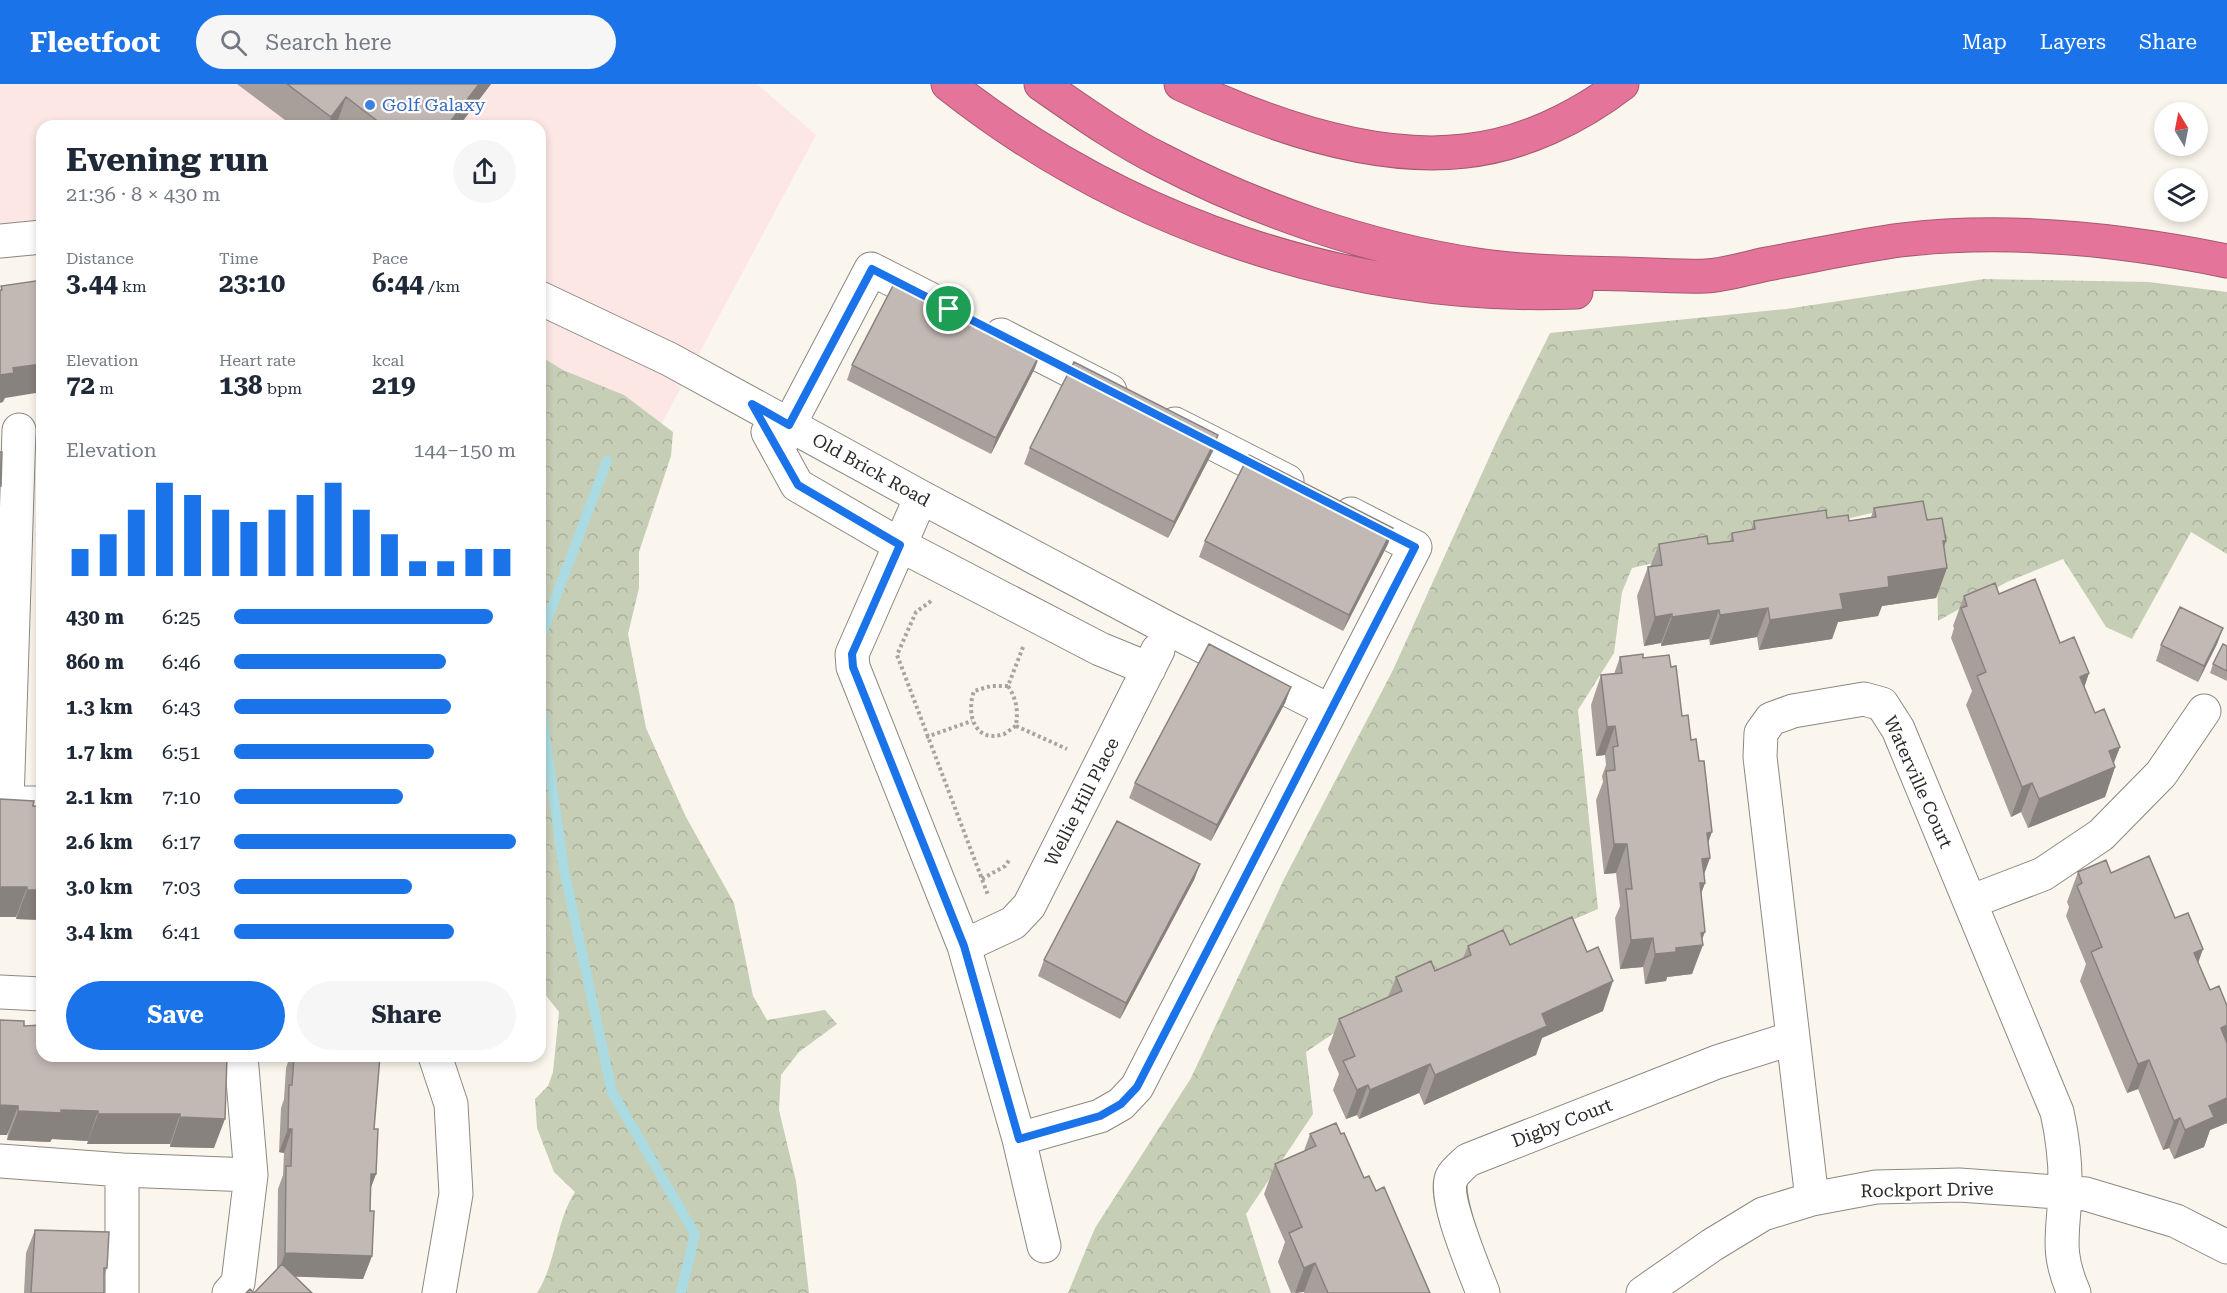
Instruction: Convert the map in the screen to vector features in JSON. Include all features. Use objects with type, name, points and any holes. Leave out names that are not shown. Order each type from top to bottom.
[{"type":"highway","points":[[948,84],[1034,146],[1150,207],[1302,262],[1407,284],[1526,294],[1581,292],[1708,276],[1902,240],[1971,235],[2054,236],[2129,242],[2227,261]]},
{"type":"highway","points":[[1041,84],[1087,116],[1180,170],[1222,190],[1288,215],[1364,239],[1419,254],[1478,265],[1568,273],[1708,276]]},
{"type":"highway","points":[[1181,84],[1232,107],[1308,133],[1376,147],[1423,152],[1466,151],[1514,141],[1563,121],[1602,100],[1622,84]]},
{"type":"street","points":[[0,241],[36,238]]},
{"type":"street","points":[[1019,1139],[1100,1116],[1121,1104],[1137,1087],[1415,547],[872,269],[783,437],[798,485],[900,545],[1100,649],[1149,669]]},
{"type":"street","name":"Old Brick Road","points":[[546,301],[669,359],[752,404],[783,437],[921,497],[1168,629],[1330,711]]},
{"type":"street","points":[[20,429],[3,803],[36,803]]},
{"type":"street","points":[[921,497],[852,654],[853,667],[964,946],[1019,1139],[1044,1246]]},
{"type":"street","name":"Wellie Hill Place","points":[[964,946],[1013,923],[1029,906],[1168,629]]},
{"type":"street","name":"Waterville Court","points":[[1812,1199],[1760,757],[1761,733],[1771,719],[1793,711],[1864,699],[1882,704],[1898,729],[2057,1112],[2064,1146],[2065,1192],[2060,1246],[2064,1271],[2074,1293]]},
{"type":"street","points":[[1970,902],[2043,874],[2101,835],[2161,774],[2204,711]]},
{"type":"street","points":[[0,992],[36,994]]},
{"type":"street","name":"Digby Court","points":[[1483,1293],[1452,1206],[1449,1189],[1452,1177],[1468,1160],[1717,1062],[1793,1038]]},
{"type":"street","points":[[229,1293],[238,1283],[251,1175],[242,1062]]},
{"type":"street","points":[[437,1062],[451,1104],[456,1194],[439,1293]]},
{"type":"street","points":[[0,1161],[122,1170],[251,1175]]},
{"type":"street","points":[[122,1170],[122,1293]]},
{"type":"street","name":"Rockport Drive","points":[[1643,1293],[1712,1245],[1763,1214],[1812,1199],[1876,1188],[1959,1185],[2086,1194],[2176,1221],[2227,1247]]},
{"type":"path","points":[[934,599],[916,612],[897,655],[926,737],[988,896]]},
{"type":"path","points":[[1008,686],[1025,644]]},
{"type":"path","points":[[991,686],[1008,686],[1015,697],[1018,709],[1016,726],[1004,734],[987,735],[975,727],[972,721],[970,702],[974,691],[991,686]]},
{"type":"path","points":[[926,737],[972,721]]},
{"type":"path","points":[[1016,726],[1069,750]]},
{"type":"shaded area","points":[[0,84],[757,84],[816,135],[654,438],[546,380],[546,120],[36,120],[36,238],[0,241]]},
{"type":"green space","points":[[1984,279],[2149,282],[2227,292],[2227,554],[2191,532],[2132,639],[2106,627],[2063,559],[2007,582],[1938,621],[1936,530],[1894,508],[1632,568],[1622,592],[1614,653],[1578,710],[1598,909],[1376,1005],[1306,1052],[1313,1114],[1246,1214],[1271,1293],[1068,1293],[1095,1228],[1191,1078],[1284,879],[1393,670],[1498,438],[1550,333],[1786,309]]},
{"type":"green space","points":[[546,360],[563,370],[624,395],[673,432],[671,456],[639,552],[639,588],[628,634],[646,728],[686,817],[734,903],[753,996],[767,1020],[825,1010],[837,1024],[799,1052],[781,1075],[779,1110],[796,1181],[809,1293],[537,1293],[549,1268],[563,1216],[575,1192],[554,1172],[537,1128],[535,1099],[548,1086],[553,1072],[559,1012],[546,996]]},
{"type":"building","points":[[287,84],[479,84],[452,120],[376,120],[346,97],[331,117]]},
{"type":"building","points":[[897,278],[1041,352],[996,438],[852,365]]},
{"type":"building","points":[[36,281],[36,365],[13,368],[14,373],[0,375],[0,290],[2,290],[1,286]]},
{"type":"building","points":[[1074,362],[1218,435],[1174,522],[1030,448]]},
{"type":"building","points":[[0,452],[2,452],[1,486],[0,486]]},
{"type":"building","points":[[1249,455],[1393,528],[1349,615],[1205,541]]},
{"type":"building","points":[[1923,501],[1927,520],[1942,518],[1947,568],[1888,577],[1889,587],[1840,594],[1843,609],[1770,620],[1768,608],[1720,615],[1719,610],[1672,617],[1672,614],[1655,617],[1648,567],[1662,565],[1659,544],[1707,536],[1708,544],[1733,541],[1732,533],[1755,529],[1754,521],[1826,510],[1827,518],[1848,515],[1849,521],[1876,517],[1874,508]]},
{"type":"building","points":[[2035,579],[2060,643],[2074,637],[2089,673],[2080,677],[2095,713],[2104,709],[2120,747],[2109,751],[2115,767],[2039,799],[2032,783],[2022,787],[1977,676],[1986,672],[1961,608],[1967,606],[1964,596],[1995,583],[1999,594]]},
{"type":"building","points":[[2180,607],[2223,628],[2204,666],[2161,645]]},
{"type":"building","points":[[1209,644],[1291,687],[1217,825],[1135,783]]},
{"type":"building","points":[[2223,644],[2227,646],[2227,671],[2213,664]]},
{"type":"building","points":[[1643,654],[1643,658],[1669,655],[1671,667],[1676,666],[1682,716],[1688,715],[1691,740],[1696,739],[1699,761],[1704,761],[1712,832],[1707,833],[1710,858],[1702,859],[1705,883],[1700,883],[1705,932],[1701,933],[1703,945],[1676,948],[1676,952],[1655,954],[1653,938],[1631,940],[1626,889],[1632,889],[1627,844],[1614,844],[1606,771],[1615,770],[1613,747],[1618,746],[1615,726],[1607,727],[1601,675],[1622,673],[1620,657]]},
{"type":"building","points":[[0,799],[34,801],[33,806],[36,806],[36,890],[27,890],[27,887],[0,887]]},
{"type":"building","points":[[1117,821],[1200,864],[1126,1003],[1044,960]]},
{"type":"building","points":[[2149,856],[2175,918],[2188,913],[2203,949],[2194,953],[2210,990],[2219,986],[2227,1006],[2227,1025],[2221,1028],[2227,1043],[2227,1098],[2209,1106],[2214,1117],[2185,1130],[2180,1118],[2174,1121],[2149,1060],[2138,1064],[2091,952],[2102,947],[2077,886],[2082,883],[2078,872],[2106,860],[2111,873]]},
{"type":"building","points":[[1572,917],[1587,952],[1598,947],[1613,981],[1542,1014],[1547,1026],[1435,1075],[1430,1064],[1370,1090],[1368,1085],[1357,1090],[1343,1061],[1355,1056],[1339,1019],[1402,991],[1396,977],[1431,961],[1435,971],[1471,955],[1468,946],[1503,930],[1510,945]]},
{"type":"building","points":[[0,1020],[24,1021],[24,1026],[36,1025],[36,1062],[227,1062],[225,1119],[180,1117],[180,1114],[18,1111],[18,1106],[0,1105]]},
{"type":"building","points":[[294,1062],[380,1062],[374,1129],[378,1129],[376,1174],[371,1174],[370,1211],[374,1211],[372,1256],[285,1253],[286,1166],[291,1166],[292,1129],[288,1129],[289,1085],[292,1085]]},
{"type":"building","points":[[1336,1123],[1341,1134],[1344,1133],[1364,1178],[1369,1176],[1376,1191],[1384,1187],[1430,1293],[1328,1293],[1315,1263],[1304,1268],[1289,1233],[1302,1227],[1275,1164],[1316,1146],[1310,1134]]},
{"type":"building","points":[[35,1230],[109,1232],[107,1268],[104,1268],[104,1293],[31,1293]]},
{"type":"building","points":[[282,1264],[312,1293],[254,1293]]},
{"type":"waterway","points":[[546,623],[607,461]]},
{"type":"waterway","points":[[546,743],[564,870],[612,1092],[695,1234],[681,1293]]},
{"type":"place","name":"Golf Galaxy","points":[[370,105]]},
{"type":"route","points":[[872,269],[949,309],[1415,547],[1137,1087],[1121,1104],[1100,1116],[1019,1139],[964,946],[853,667],[852,654],[900,545],[798,485],[752,404],[789,425],[872,269]]}]
